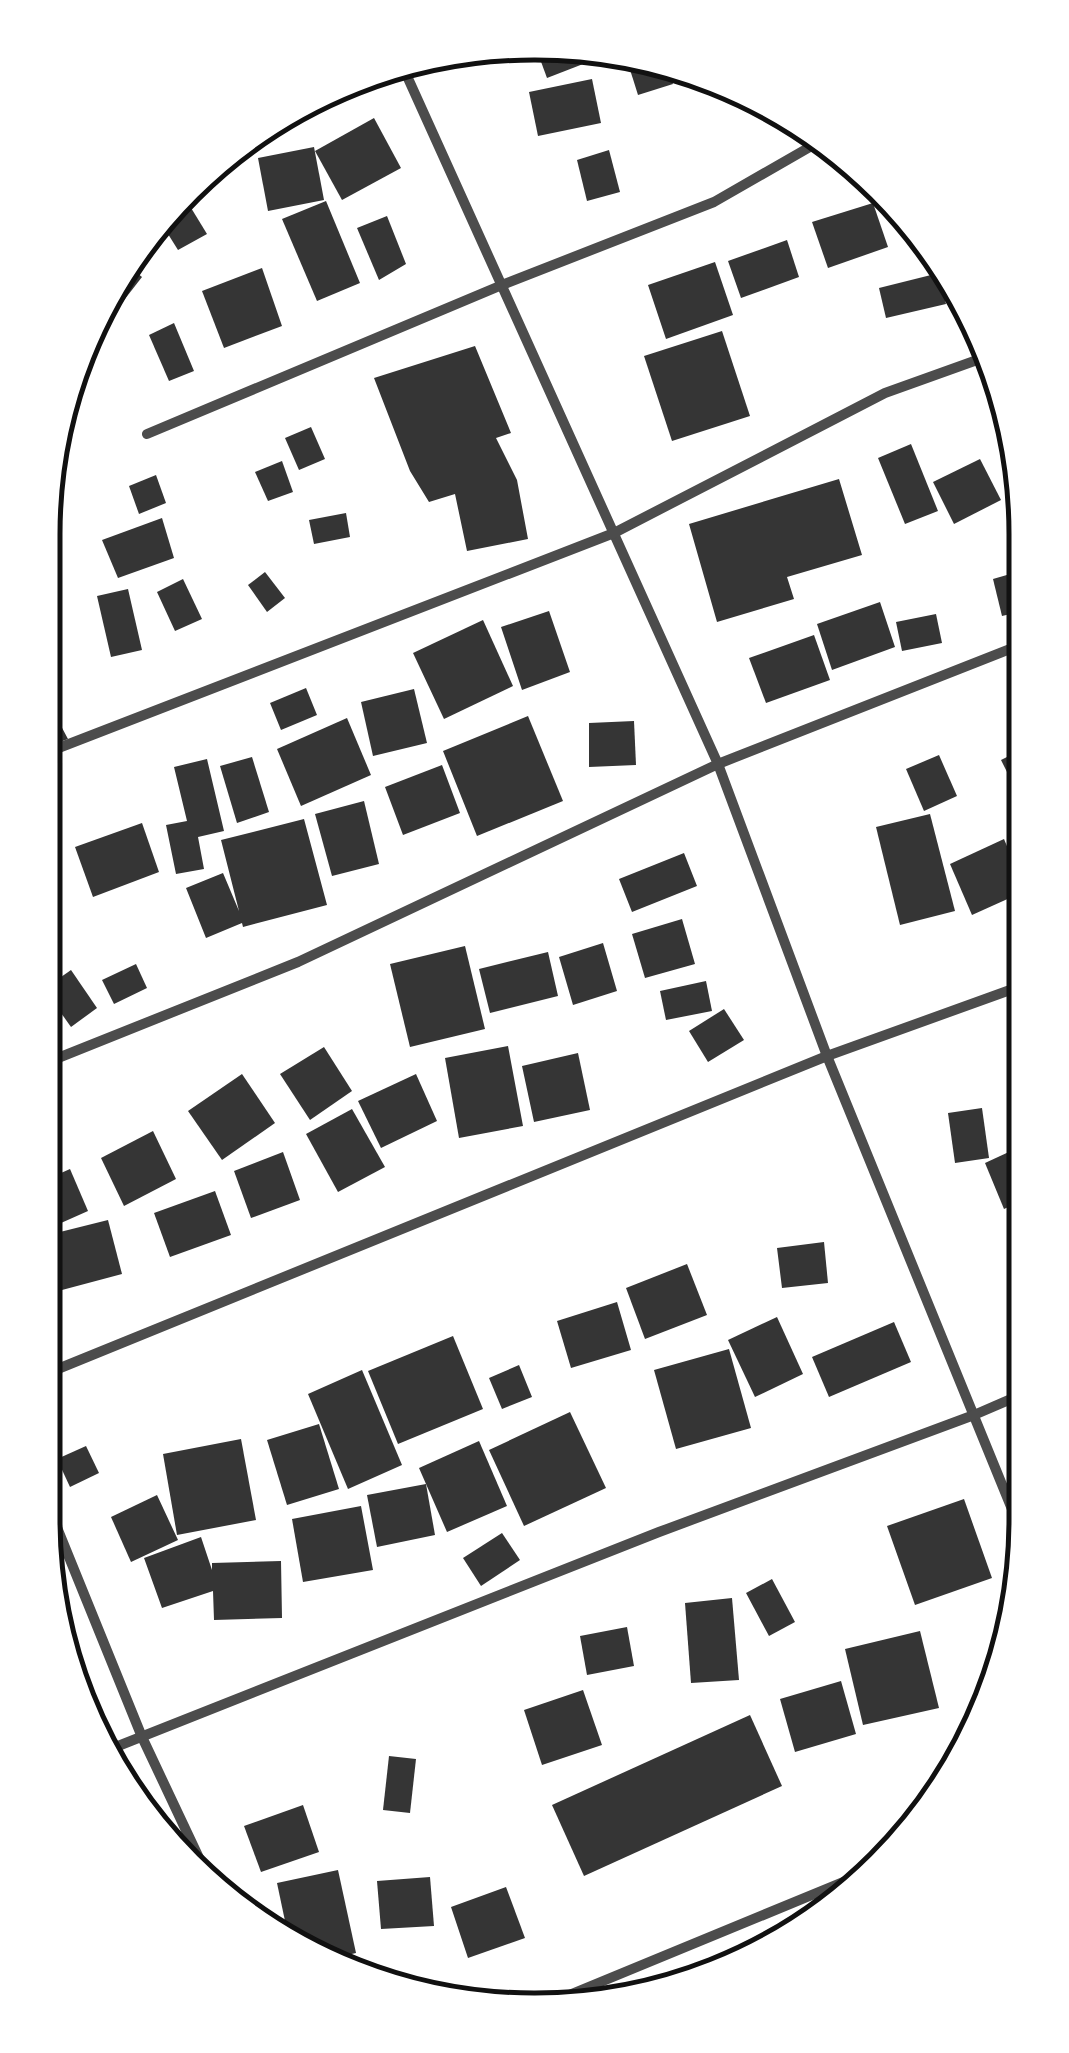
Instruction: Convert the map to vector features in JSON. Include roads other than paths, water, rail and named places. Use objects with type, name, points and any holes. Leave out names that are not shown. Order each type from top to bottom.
[{"type":"street","points":[[408,77],[718,764],[827,1056],[1009,1500]]},
{"type":"street","points":[[147,434],[502,285],[714,202],[809,148]]},
{"type":"street","points":[[60,747],[614,533],[884,393],[976,360]]},
{"type":"street","points":[[60,1057],[298,962],[718,764],[1009,650]]},
{"type":"street","points":[[60,1368],[827,1056],[1009,989]]},
{"type":"street","points":[[119,1746],[659,1532],[1009,1400]]},
{"type":"street","points":[[61,1538],[142,1737],[194,1849]]},
{"type":"street","points":[[580,1991],[834,1886]]}]
